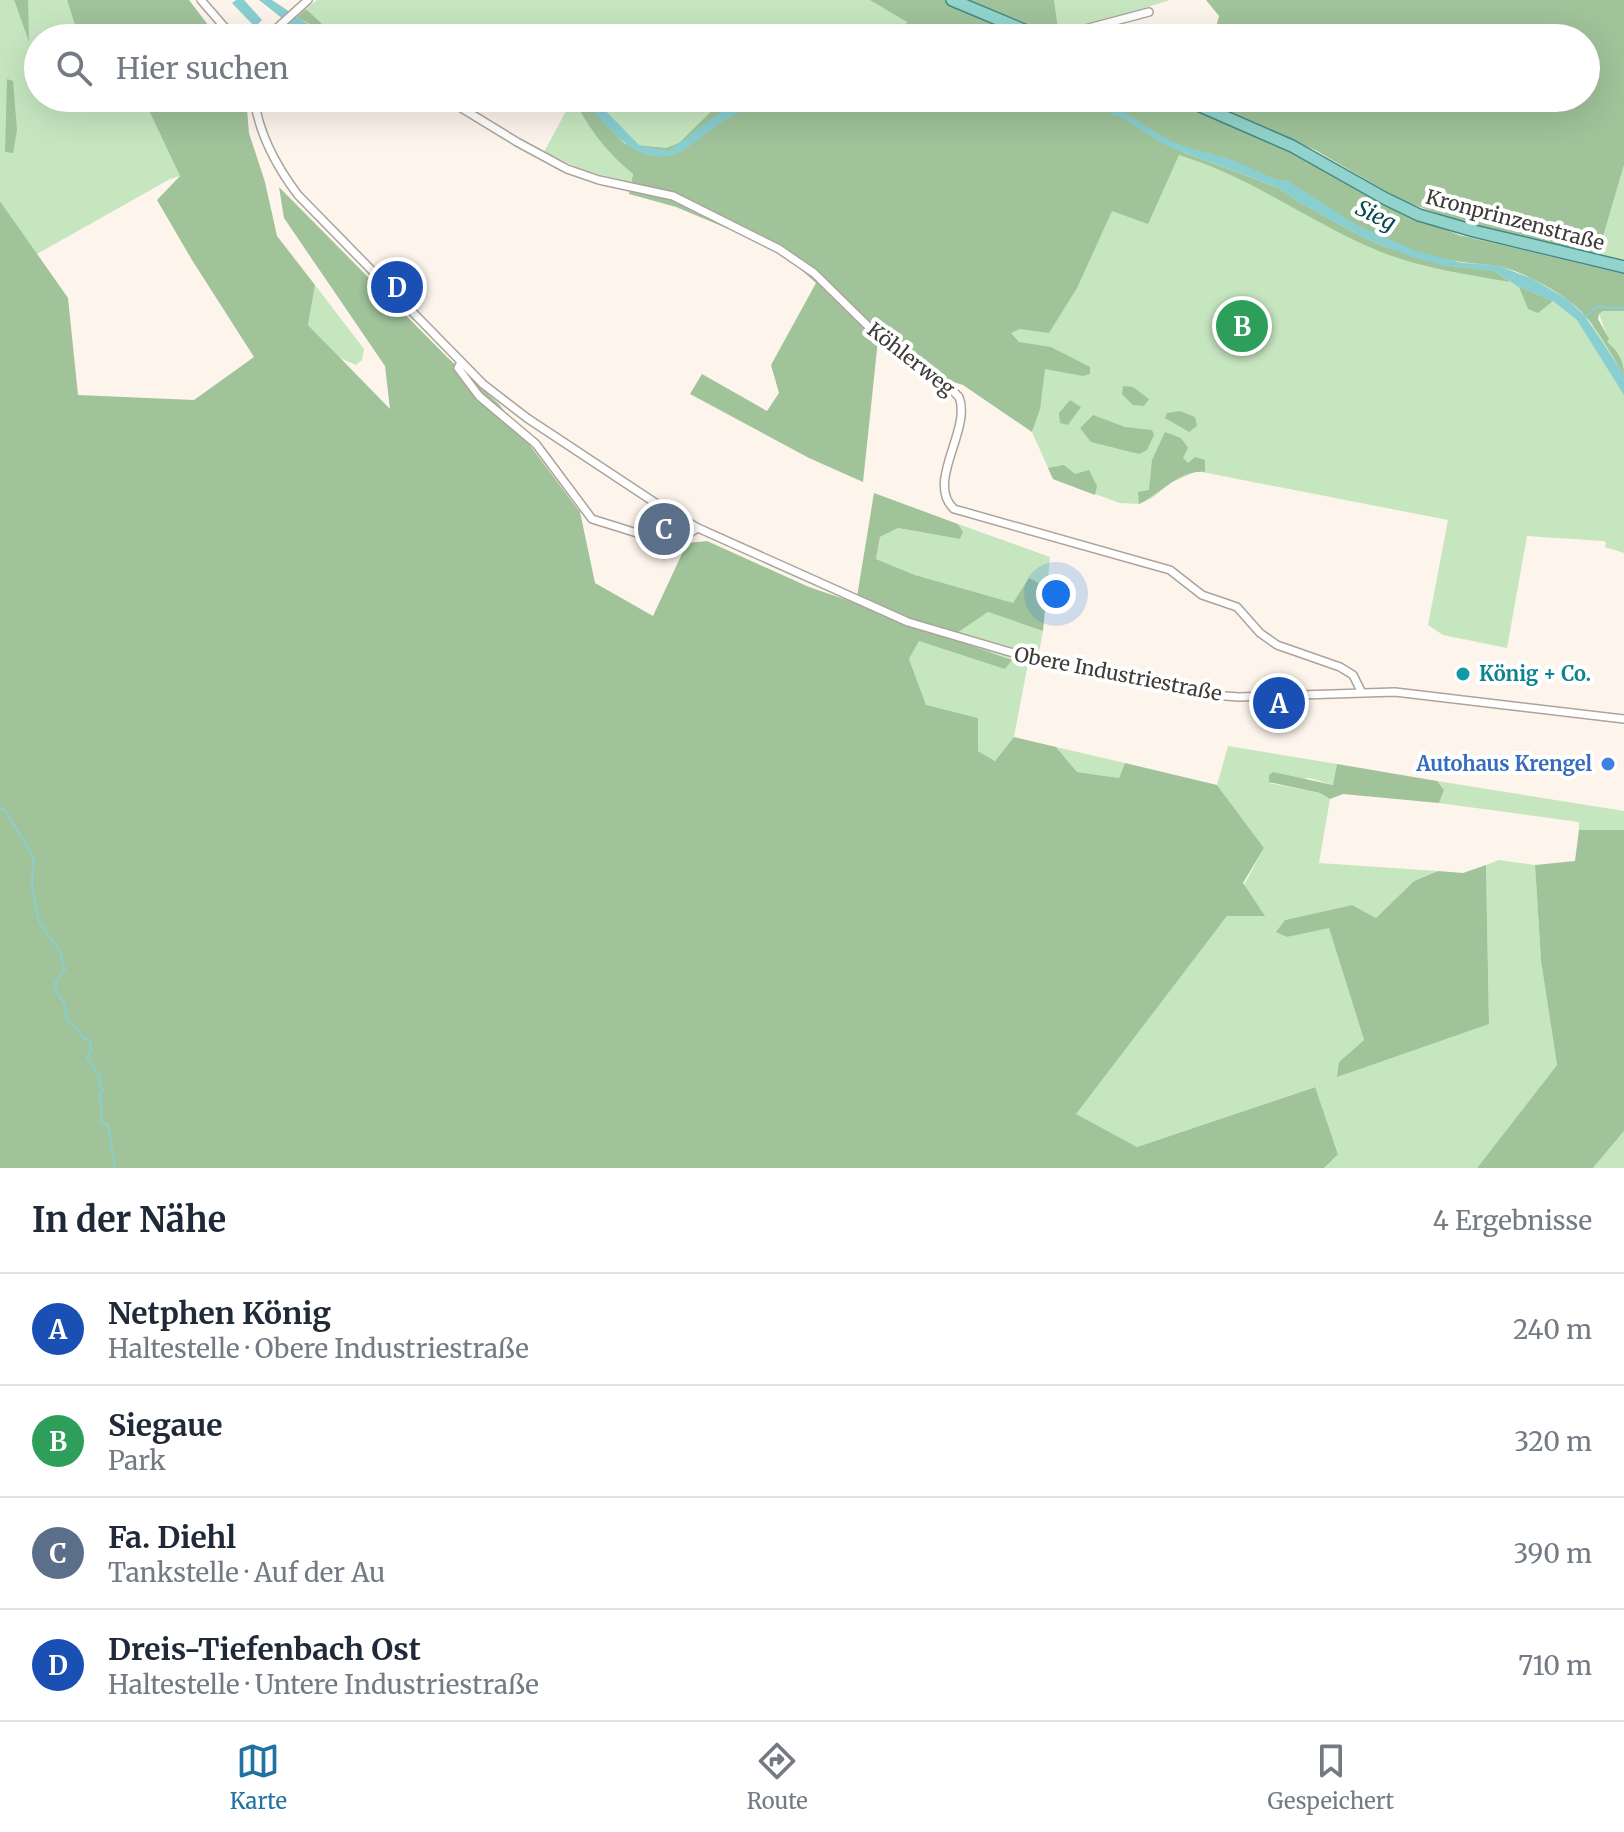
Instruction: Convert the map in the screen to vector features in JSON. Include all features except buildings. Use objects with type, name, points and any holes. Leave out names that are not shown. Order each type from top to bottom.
[{"type":"main road","points":[[952,0],[1009,24]]},
{"type":"main road","name":"Kronprinzenstraße","points":[[1214,112],[1302,151],[1419,215],[1502,239],[1624,267]]},
{"type":"street","points":[[201,0],[222,24]]},
{"type":"street","points":[[280,24],[308,0]]},
{"type":"street","points":[[1104,24],[1149,12]]},
{"type":"street","points":[[258,112],[269,151],[290,185],[461,362],[458,368],[469,384],[536,444],[592,519],[653,538],[681,538],[698,528]]},
{"type":"street","name":"Köhlerweg","points":[[468,112],[546,159],[599,180],[663,192],[684,201],[779,249],[814,273],[873,331],[943,381],[959,397],[961,416],[944,485],[946,499],[954,509],[1170,570],[1202,595],[1237,607],[1260,633],[1277,645],[1340,667],[1353,675],[1361,691]]},
{"type":"street","name":"Obere Industriestraße","points":[[461,362],[494,394],[527,418],[642,495],[698,528],[859,602],[908,622],[989,647],[1187,690],[1239,697],[1361,691],[1425,694],[1624,719]]},
{"type":"green space","points":[[0,0],[14,0],[24,28],[24,112],[150,112],[180,176],[37,254],[0,201]]},
{"type":"green space","points":[[14,0],[28,0],[29,24],[24,24],[24,28]]},
{"type":"green space","points":[[28,0],[67,0],[75,24],[28,24]]},
{"type":"green space","points":[[67,0],[189,0],[207,24],[75,24]]},
{"type":"green space","points":[[317,0],[882,0],[942,24],[322,24],[306,9]]},
{"type":"green space","points":[[870,0],[1054,0],[1057,24],[906,24]]},
{"type":"green space","points":[[1054,0],[1170,0],[1094,24],[1057,24]]},
{"type":"green space","points":[[1206,0],[1624,0],[1624,165],[1597,257],[1471,225],[1403,201],[1315,150],[1230,112],[1600,112],[1600,24],[1217,24],[1219,16]]},
{"type":"green space","points":[[306,9],[322,24],[309,24],[297,17]]},
{"type":"green space","points":[[7,79],[13,81],[17,130],[13,153],[5,152]]},
{"type":"green space","points":[[150,112],[247,112],[249,133],[265,182],[277,236],[315,285],[308,325],[390,409],[385,366],[284,218],[279,187],[448,358],[499,404],[580,512],[595,583],[653,616],[687,543],[707,541],[809,587],[856,603],[874,493],[958,524],[963,532],[960,539],[898,528],[880,537],[876,559],[915,575],[1013,603],[1029,578],[1047,588],[1043,631],[988,612],[950,638],[1012,660],[1005,669],[919,641],[909,659],[926,705],[978,718],[978,751],[995,761],[1014,737],[1056,747],[1077,772],[1119,778],[1125,763],[1217,785],[1264,848],[1243,883],[1265,916],[1227,916],[1076,1114],[1137,1147],[1315,1087],[1338,1154],[1324,1168],[0,1168],[0,201],[68,298],[78,395],[194,400],[254,357],[157,200],[180,176]]},
{"type":"green space","points":[[565,112],[581,112],[614,157],[633,174],[631,182],[585,171],[544,152]]},
{"type":"green space","points":[[581,112],[594,112],[625,144],[666,148],[679,143],[711,112],[1199,112],[1307,160],[1398,211],[1459,235],[1624,274],[1624,311],[1603,311],[1598,319],[1609,339],[1607,342],[1620,357],[1624,375],[1582,312],[1536,280],[1502,267],[1443,259],[1409,249],[1353,223],[1286,180],[1278,180],[1208,153],[1180,151],[1279,188],[1364,238],[1386,247],[1442,265],[1494,271],[1510,282],[1437,268],[1384,253],[1343,235],[1228,174],[1179,155],[1148,224],[1112,211],[1077,288],[1049,333],[1020,329],[1011,333],[1019,342],[1051,347],[1090,367],[1090,374],[1083,376],[1045,369],[1040,409],[1032,432],[963,385],[944,379],[878,340],[863,482],[809,458],[690,394],[702,374],[767,411],[779,393],[771,365],[816,283],[779,250],[676,207],[629,194],[633,174],[614,157]]},
{"type":"green space","points":[[596,112],[1134,112],[1505,266],[1607,336],[1599,314],[1603,311],[1624,311],[1624,553],[1605,547],[1606,542],[1603,541],[1527,536],[1507,648],[1443,635],[1428,625],[1448,520],[1197,471],[1172,482],[1139,504],[1120,503],[1053,479],[1032,432],[1034,426],[630,150]]},
{"type":"green space","points":[[1624,165],[1624,261],[1597,256]]},
{"type":"green space","points":[[315,285],[364,349],[362,360],[356,365],[340,358],[308,325]]},
{"type":"green space","points":[[1519,287],[1553,301],[1538,313],[1528,309]]},
{"type":"green space","points":[[1123,386],[1133,387],[1149,399],[1144,406],[1133,405],[1122,394]]},
{"type":"green space","points":[[1070,400],[1081,407],[1068,425],[1060,423],[1059,413]]},
{"type":"green space","points":[[1180,411],[1195,417],[1197,426],[1189,432],[1165,418],[1167,413]]},
{"type":"green space","points":[[1093,415],[1125,427],[1152,430],[1154,435],[1147,450],[1139,454],[1091,442],[1080,428]]},
{"type":"green space","points":[[1165,432],[1181,438],[1188,448],[1183,458],[1188,463],[1195,457],[1205,460],[1205,472],[1178,478],[1139,504],[1138,492],[1149,490],[1152,460]]},
{"type":"green space","points":[[1064,465],[1075,474],[1089,470],[1097,486],[1095,495],[1053,479],[1048,468]]},
{"type":"green space","points":[[958,524],[1050,557],[1047,588],[1036,583],[1014,604],[915,575],[876,559],[880,537],[898,528],[960,539],[963,532]]},
{"type":"green space","points":[[988,612],[1043,631],[1039,652],[1028,663],[1014,737],[995,761],[978,751],[978,718],[926,706],[909,659],[919,641],[1011,659],[949,639]]},
{"type":"green space","points":[[1228,746],[1337,764],[1334,785],[1309,778],[1269,783],[1320,793],[1330,799],[1319,863],[1438,871],[1414,881],[1376,918],[1352,905],[1285,920],[1277,932],[1287,937],[1329,927],[1364,1040],[1339,1062],[1489,1024],[1486,865],[1499,860],[1535,865],[1541,961],[1557,1065],[1477,1168],[1324,1168],[1338,1153],[1314,1087],[1137,1147],[1075,1114],[1227,916],[1264,848],[1217,785]]},
{"type":"green space","points":[[1056,747],[1125,763],[1119,778],[1077,772]]},
{"type":"green space","points":[[1337,764],[1437,781],[1444,790],[1439,803],[1343,794],[1330,799],[1320,793],[1269,782],[1269,775],[1273,772],[1333,785]]},
{"type":"green space","points":[[1437,781],[1624,811],[1624,830],[1579,830],[1579,822],[1439,803],[1444,790]]},
{"type":"green space","points":[[1579,830],[1624,830],[1624,1131],[1593,1168],[1477,1168],[1557,1065],[1541,961],[1535,865],[1575,861]]},
{"type":"green space","points":[[1486,865],[1489,1024],[1337,1077],[1339,1062],[1364,1040],[1329,928],[1287,937],[1276,932],[1285,920],[1352,905],[1376,918],[1414,881],[1438,871],[1463,873]]},
{"type":"green space","points":[[1624,1131],[1624,1168],[1593,1168]]},
{"type":"water","points":[[244,0],[262,20],[252,24],[232,3]]},
{"type":"water","points":[[259,0],[272,0],[308,24],[289,24]]},
{"type":"water","points":[[594,112],[607,112],[640,146],[668,151],[723,112],[742,112],[670,156],[640,152],[614,134]]},
{"type":"water","points":[[1107,112],[1123,112],[1178,144],[1233,160],[1278,180],[1286,180],[1357,225],[1416,251],[1461,263],[1496,265],[1531,278],[1567,299],[1585,316],[1624,375],[1624,395],[1577,320],[1553,301],[1519,287],[1494,271],[1442,265],[1364,238],[1279,188],[1165,145]]},
{"type":"waterway","points":[[1585,317],[1597,307],[1624,308]]},
{"type":"waterway","points":[[0,809],[4,809],[33,856],[32,888],[39,922],[59,950],[65,969],[55,983],[56,991],[64,1003],[68,1022],[90,1041],[91,1050],[87,1058],[100,1076],[99,1085],[103,1089],[99,1096],[102,1123],[108,1125],[115,1168]]},
{"type":"place","name":"Dreis-Tiefenbach Ost","points":[[397,287]]},
{"type":"place","name":"Siegaue","points":[[1242,326]]},
{"type":"place","name":"Fa. Diehl","points":[[664,529]]},
{"type":"place","name":"König + Co.","points":[[1463,674]]},
{"type":"place","name":"Netphen König","points":[[1279,703]]},
{"type":"place","name":"Autohaus Krengel","points":[[1608,764]]},
{"type":"water label","name":"Sieg","points":[[1376,215]]}]
